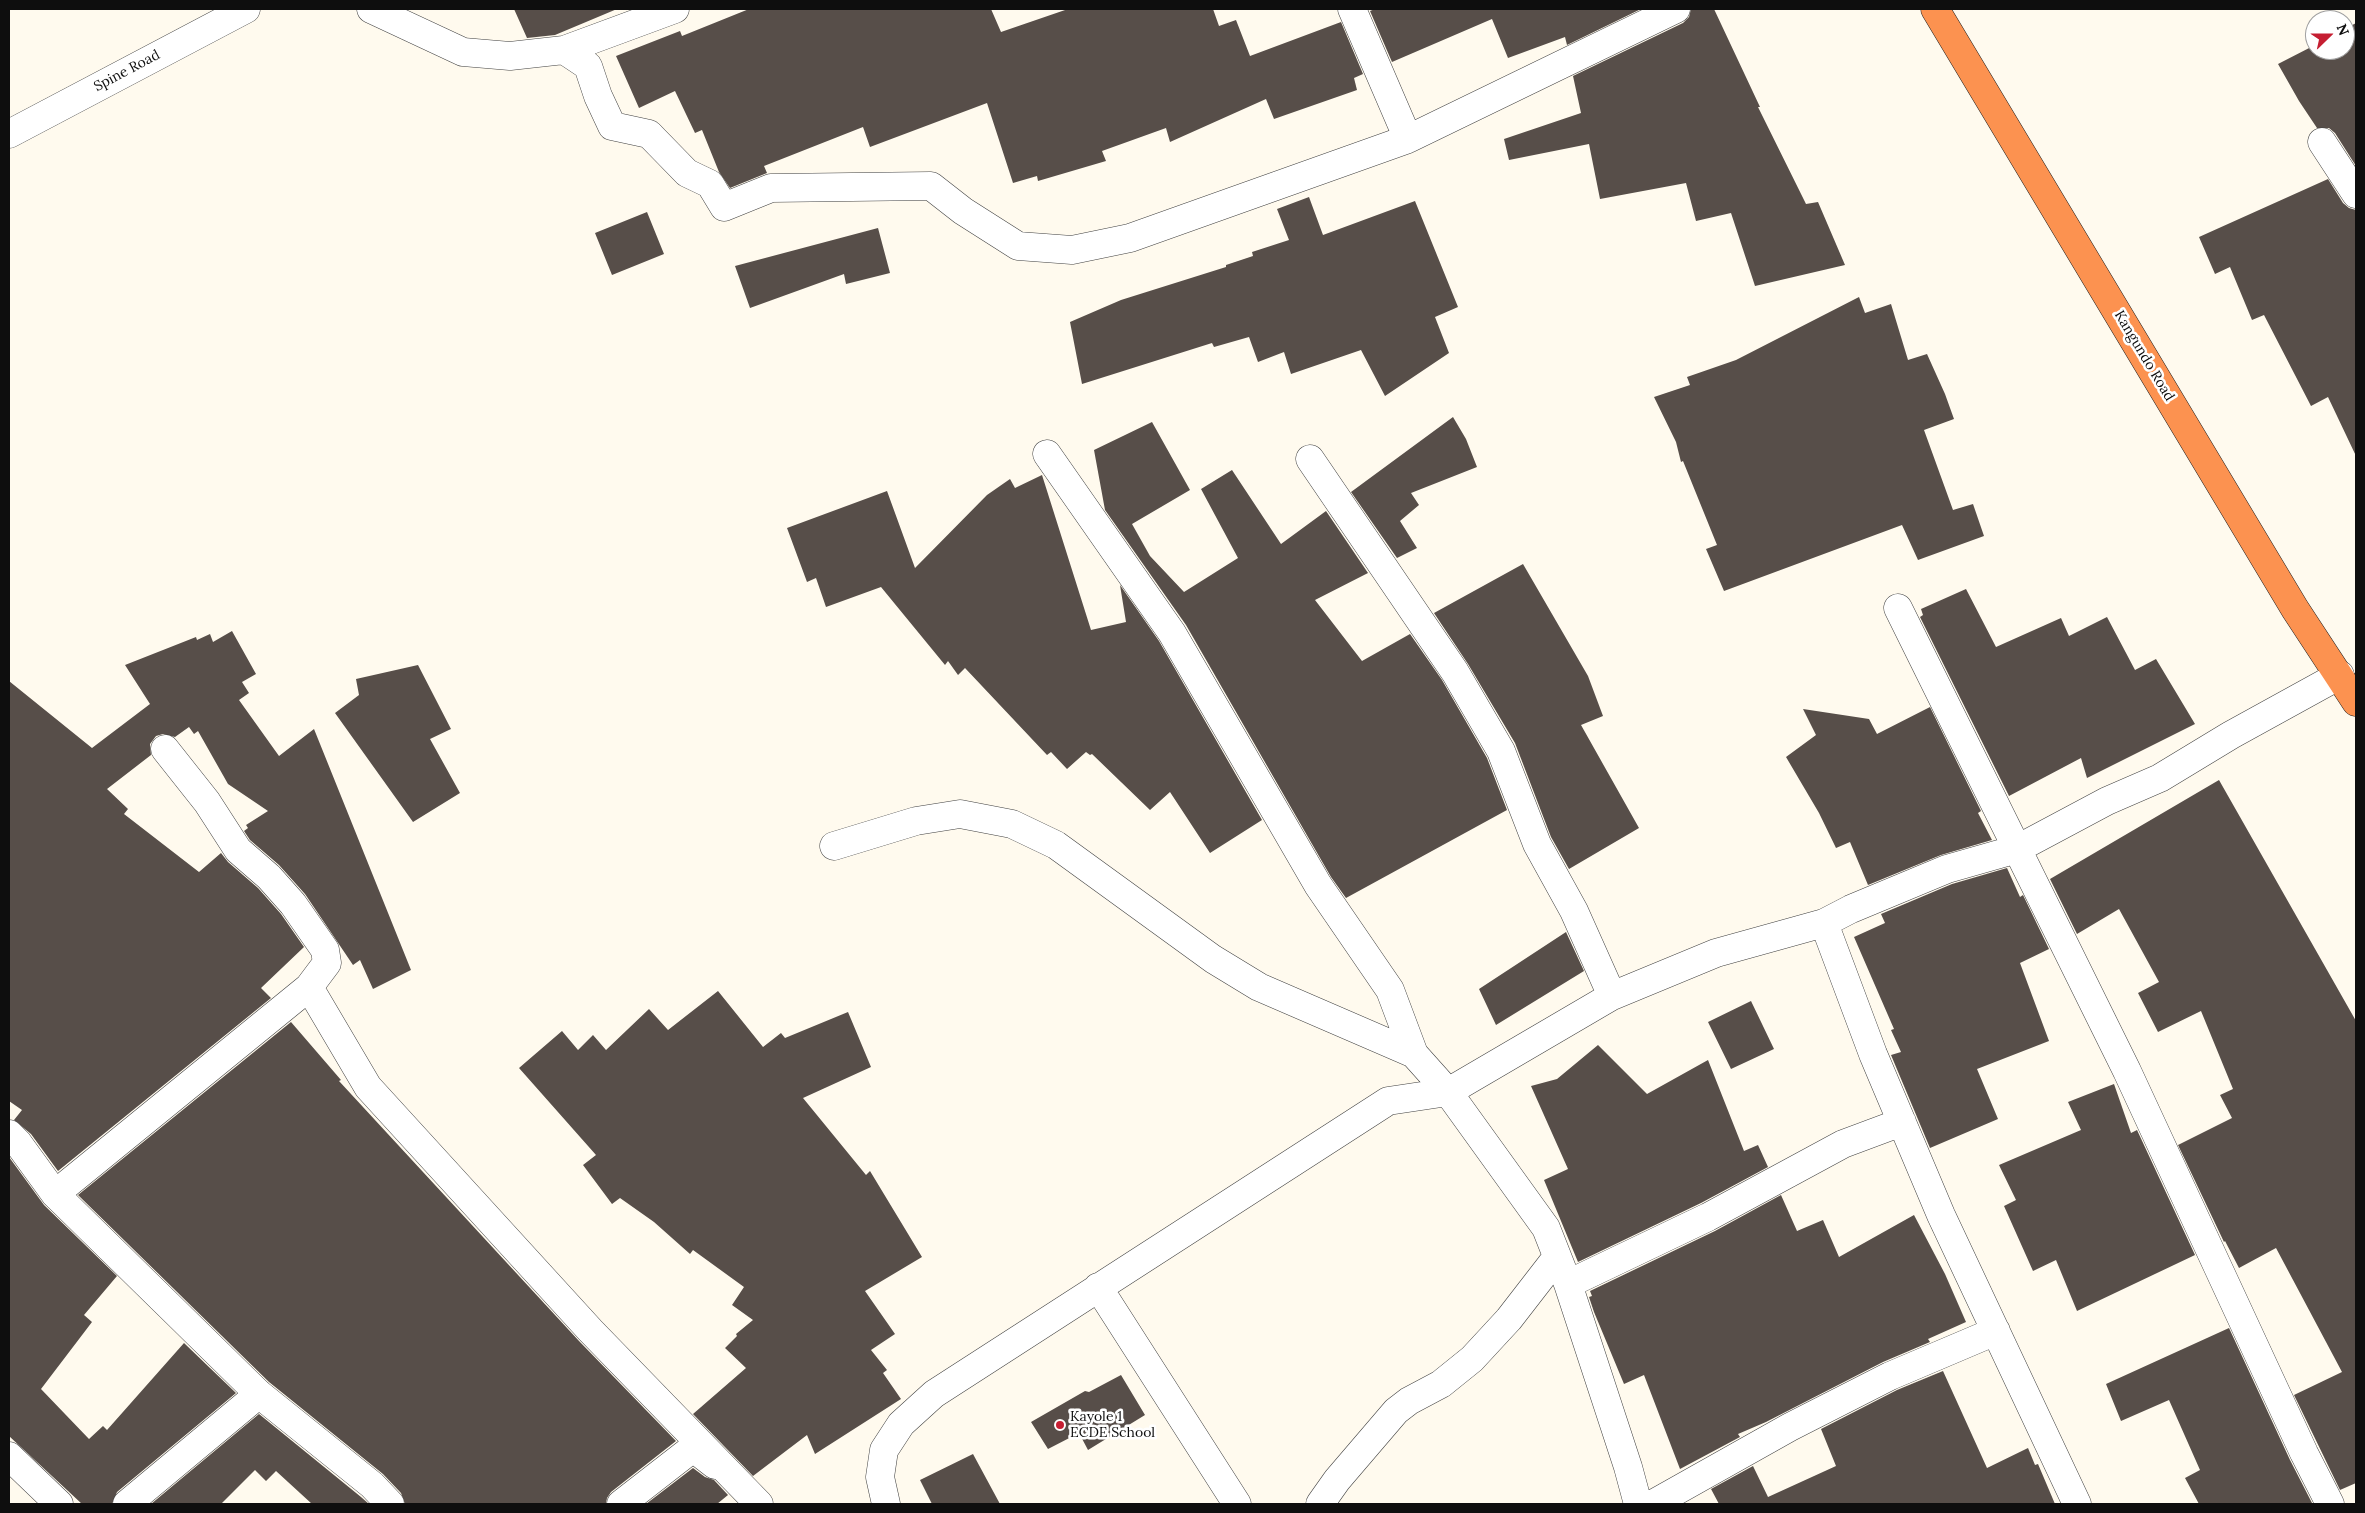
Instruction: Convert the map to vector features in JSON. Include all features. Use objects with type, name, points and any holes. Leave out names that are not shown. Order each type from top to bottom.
[{"type":"highway","name":"Kangundo Road","points":[[1935,9],[2295,610],[2340,675],[2356,702]]},
{"type":"street","name":"Spine Road","points":[[9,134],[246,9]]},
{"type":"street","points":[[371,9],[463,52],[510,56],[564,50],[675,9]]},
{"type":"street","points":[[1352,9],[1408,139]]},
{"type":"street","points":[[564,50],[588,66],[598,96],[612,126],[649,134],[687,173],[710,184],[724,207],[771,188],[931,186],[963,211],[1018,246],[1072,250],[1130,238],[1408,139],[1676,9]]},
{"type":"street","points":[[2322,142],[2356,194]]},
{"type":"street","points":[[1047,454],[1172,633],[1318,885],[1390,990],[1414,1054],[1448,1092],[1546,1228],[1568,1284],[1628,1467],[1638,1504]]},
{"type":"street","points":[[1310,459],[1455,672],[1501,751],[1536,844],[1574,911],[1612,996]]},
{"type":"street","points":[[1898,608],[2128,1071],[2304,1453],[2330,1504]]},
{"type":"street","points":[[886,1504],[880,1476],[884,1450],[901,1424],[934,1394],[1388,1101],[1448,1092],[1612,996],[1716,953],[1824,923],[1851,909],[1947,869],[2017,849],[2108,802],[2160,778],[2231,735],[2340,675]]},
{"type":"street","points":[[54,1194],[309,987],[327,963],[325,950],[293,904],[269,877],[238,850],[207,802],[165,748]]},
{"type":"street","points":[[834,846],[916,821],[960,814],[1012,824],[1056,845],[1213,959],[1259,987],[1414,1054]]},
{"type":"street","points":[[1824,923],[1873,1054],[1941,1215],[2077,1504]]},
{"type":"street","points":[[309,987],[368,1087],[590,1330],[751,1495]]},
{"type":"street","points":[[1568,1284],[1708,1217],[1843,1144],[1902,1122]]},
{"type":"street","points":[[9,1134],[18,1143],[54,1194],[259,1394],[372,1485],[390,1504]]},
{"type":"street","points":[[1320,1504],[1337,1480],[1396,1411],[1409,1401],[1441,1384],[1472,1359],[1509,1319],[1558,1257]]},
{"type":"street","points":[[1098,1287],[1237,1504]]},
{"type":"street","points":[[1653,1504],[1790,1427],[1890,1376],[1996,1330]]},
{"type":"street","points":[[127,1504],[259,1394]]},
{"type":"street","points":[[621,1504],[693,1448],[751,1495]]},
{"type":"street","points":[[9,1456],[59,1504]]},
{"type":"building","points":[[514,9],[617,9],[555,35],[527,38]]},
{"type":"building","points":[[749,9],[991,9],[1001,32],[1068,9],[1213,9],[1219,26],[1236,20],[1250,56],[1341,22],[1363,74],[1354,78],[1357,90],[1274,119],[1266,99],[1170,142],[1166,128],[1102,151],[1106,161],[1038,181],[1037,176],[1013,183],[987,103],[870,147],[863,127],[764,166],[767,173],[730,188],[719,172],[702,130],[695,133],[675,91],[639,108],[616,56],[680,31],[682,36]]},
{"type":"building","points":[[1375,9],[1641,9],[1567,45],[1565,37],[1508,58],[1492,19],[1392,62],[1370,11]]},
{"type":"building","points":[[1691,9],[1714,9],[1760,107],[1758,107],[1806,204],[1818,202],[1845,265],[1755,286],[1731,213],[1696,221],[1686,183],[1600,199],[1589,144],[1509,160],[1504,139],[1581,113],[1573,76],[1683,23],[1689,17]]},
{"type":"building","points":[[2355,24],[2356,166],[2335,133],[2329,128],[2317,128],[2278,64],[2305,50],[2305,60],[2355,60]]},
{"type":"building","points":[[2328,179],[2343,203],[2349,208],[2356,210],[2356,456],[2328,397],[2311,406],[2264,315],[2252,320],[2230,267],[2215,274],[2199,237]]},
{"type":"building","points":[[1309,197],[1323,235],[1415,201],[1458,307],[1435,317],[1449,353],[1385,396],[1361,350],[1291,374],[1284,352],[1258,362],[1249,337],[1214,347],[1212,343],[1082,384],[1070,322],[1121,300],[1226,267],[1226,265],[1253,256],[1252,252],[1289,240],[1277,209]]},
{"type":"building","points":[[647,212],[664,254],[612,275],[595,233]]},
{"type":"building","points":[[878,228],[890,273],[846,284],[844,274],[750,308],[735,266]]},
{"type":"building","points":[[1859,297],[1865,313],[1891,304],[1908,360],[1927,354],[1954,419],[1924,430],[1953,510],[1973,504],[1984,536],[1918,560],[1902,525],[1724,591],[1706,549],[1717,545],[1683,461],[1681,462],[1676,442],[1654,397],[1690,385],[1687,377],[1736,360]]},
{"type":"building","points":[[1453,417],[1466,439],[1477,467],[1411,493],[1419,505],[1400,521],[1417,548],[1397,558],[1351,492]]},
{"type":"building","points":[[1152,422],[1190,490],[1132,524],[1150,556],[1184,592],[1238,558],[1201,489],[1232,470],[1281,544],[1326,511],[1368,573],[1315,600],[1362,661],[1410,634],[1442,680],[1487,758],[1507,810],[1346,898],[1331,877],[1186,625],[1105,510],[1094,450]]},
{"type":"building","points":[[1042,475],[1091,630],[1126,622],[1120,585],[1159,641],[1262,820],[1210,853],[1170,792],[1150,810],[1092,754],[1090,755],[1086,752],[1067,769],[1051,752],[1047,755],[965,668],[958,675],[948,661],[945,665],[881,587],[826,607],[816,578],[807,582],[787,528],[887,491],[915,568],[987,495],[1010,479],[1015,488]]},
{"type":"building","points":[[1523,564],[1588,676],[1603,716],[1581,725],[1639,828],[1569,869],[1551,837],[1515,743],[1468,664],[1434,613]]},
{"type":"building","points":[[1966,589],[1996,647],[2061,618],[2069,636],[2107,617],[2135,670],[2156,659],[2195,724],[2087,778],[2081,758],[2009,796],[1920,617],[1923,615],[1921,609]]},
{"type":"building","points":[[232,631],[256,674],[242,682],[249,693],[239,700],[279,756],[314,729],[411,970],[373,989],[360,960],[353,965],[305,894],[279,865],[250,840],[244,831],[248,828],[246,825],[268,811],[228,784],[198,731],[194,734],[189,727],[175,737],[163,734],[156,736],[150,744],[151,755],[107,789],[128,809],[124,814],[199,872],[221,853],[228,862],[258,888],[281,914],[304,947],[261,988],[271,998],[58,1171],[31,1134],[14,1120],[22,1110],[9,1101],[9,681],[92,748],[150,704],[125,665],[196,637],[197,640],[210,634],[213,642]]},
{"type":"building","points":[[418,665],[451,729],[430,739],[460,793],[413,822],[335,713],[359,695],[356,679]]},
{"type":"building","points":[[1930,707],[1981,811],[1978,813],[1992,840],[1941,855],[1868,885],[1850,842],[1836,848],[1819,813],[1786,757],[1816,735],[1803,709],[1869,719],[1877,734]]},
{"type":"building","points":[[2219,780],[2356,1021],[2356,1483],[2340,1490],[2294,1395],[2342,1372],[2276,1248],[2239,1268],[2224,1242],[2178,1145],[2232,1118],[2220,1095],[2233,1089],[2201,1011],[2158,1032],[2138,993],[2159,982],[2119,909],[2077,934],[2050,879]]},
{"type":"building","points":[[2007,868],[2020,897],[2023,895],[2049,949],[2020,963],[2049,1041],[1977,1069],[1998,1119],[1930,1148],[1891,1055],[1901,1052],[1891,1030],[1894,1029],[1854,937],[1885,923],[1881,914],[1952,884]]},
{"type":"building","points":[[1566,932],[1584,971],[1496,1025],[1479,989]]},
{"type":"building","points":[[718,991],[763,1047],[781,1033],[785,1038],[848,1012],[871,1067],[803,1098],[866,1175],[870,1171],[922,1257],[865,1291],[895,1334],[871,1350],[887,1370],[883,1373],[901,1399],[815,1454],[807,1435],[753,1476],[693,1414],[746,1368],[725,1348],[737,1336],[736,1334],[753,1320],[732,1305],[744,1287],[693,1250],[690,1254],[654,1222],[620,1198],[612,1204],[583,1165],[596,1155],[519,1068],[562,1031],[578,1050],[593,1035],[606,1050],[649,1009],[668,1030]]},
{"type":"building","points":[[1751,1001],[1774,1049],[1731,1069],[1708,1022]]},
{"type":"building","points":[[291,1022],[341,1080],[339,1081],[579,1341],[676,1441],[611,1492],[606,1504],[405,1504],[401,1493],[383,1474],[269,1382],[78,1195]]},
{"type":"building","points":[[1598,1045],[1647,1094],[1708,1060],[1744,1151],[1758,1145],[1768,1167],[1701,1203],[1578,1262],[1544,1180],[1568,1169],[1531,1086],[1557,1079]]},
{"type":"building","points":[[2114,1084],[2131,1133],[2137,1130],[2195,1255],[2077,1311],[2056,1260],[2033,1271],[2004,1206],[2016,1200],[1999,1165],[2081,1130],[2068,1102]]},
{"type":"building","points":[[9,1157],[44,1205],[117,1276],[84,1315],[92,1322],[41,1389],[89,1439],[103,1426],[107,1430],[184,1343],[236,1393],[117,1492],[112,1504],[82,1504],[9,1436]]},
{"type":"building","points":[[1781,1195],[1797,1231],[1823,1220],[1839,1257],[1914,1215],[1945,1274],[1966,1322],[1928,1339],[1930,1342],[1883,1362],[1766,1422],[1738,1434],[1740,1437],[1680,1469],[1644,1375],[1624,1384],[1594,1312],[1589,1297],[1592,1296],[1590,1291],[1715,1231]]},
{"type":"building","points":[[2229,1328],[2312,1503],[2199,1504],[2185,1478],[2200,1470],[2169,1400],[2121,1421],[2106,1384]]},
{"type":"building","points":[[1943,1371],[1987,1468],[2028,1448],[2035,1465],[2038,1464],[2055,1504],[1719,1504],[1711,1489],[1753,1466],[1768,1497],[1836,1466],[1821,1429],[1897,1390]]},
{"type":"building","points":[[1121,1375],[1145,1415],[1088,1450],[1079,1433],[1048,1449],[1031,1422],[1085,1391],[1089,1392]]},
{"type":"building","points":[[259,1414],[369,1504],[312,1504],[276,1471],[266,1481],[255,1470],[221,1504],[151,1504]]},
{"type":"building","points":[[973,1454],[1000,1504],[932,1504],[920,1480]]},
{"type":"building","points":[[693,1468],[705,1477],[714,1480],[728,1495],[717,1504],[646,1504]]},
{"type":"place","name":"Kayole 1 ECDE School","points":[[1060,1425]]}]
